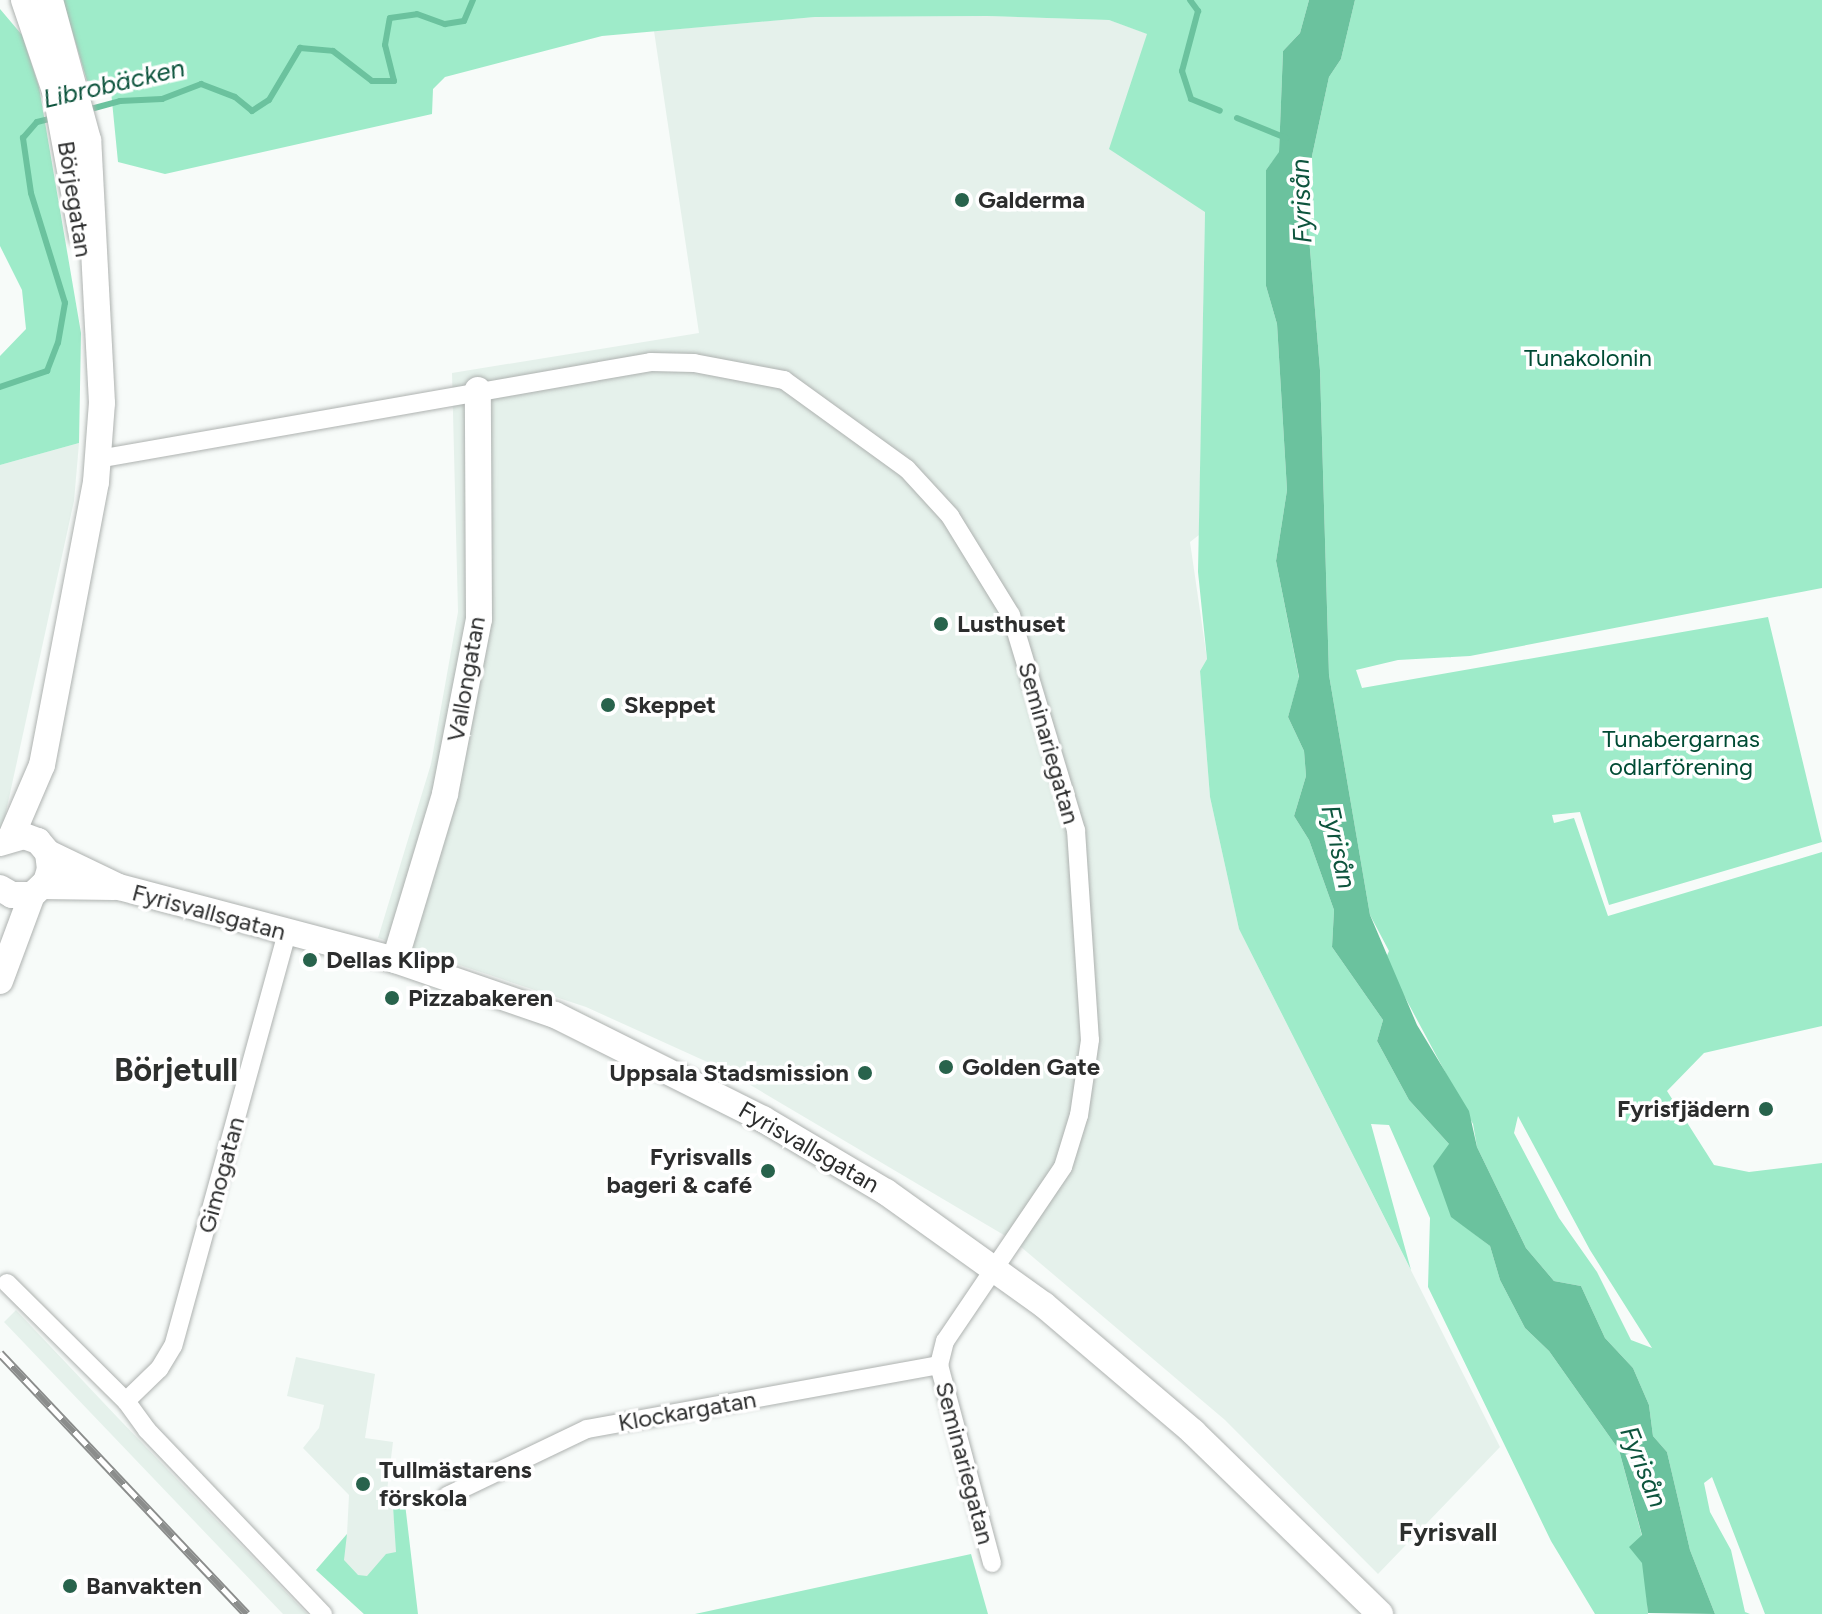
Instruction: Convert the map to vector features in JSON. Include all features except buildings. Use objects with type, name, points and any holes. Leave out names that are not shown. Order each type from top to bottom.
[{"type":"street","name":"Börjegatan","points":[[24,0],[67,92]]},
{"type":"street","name":"Börjegatan","points":[[37,890],[50,869],[43,847],[42,765],[98,459],[102,403],[77,141],[50,0]]},
{"type":"street","name":"Seminariegatan","points":[[98,459],[651,362],[731,367],[784,380],[907,469],[950,516],[1011,615],[1076,830],[1090,1040],[1079,1115],[1063,1167],[945,1341],[939,1365],[992,1563]]},
{"type":"street","name":"Vallongatan","points":[[395,960],[445,794],[479,619],[478,390]]},
{"type":"street","name":"Börjegatan","points":[[5,840],[42,765]]},
{"type":"street","name":"Fyrisvallsgatan","points":[[5,840],[43,847],[119,887],[395,960],[555,1015],[763,1119],[886,1192],[995,1267],[1193,1432],[1380,1614]]},
{"type":"street","name":"Fyrisvallsgatan","points":[[0,888],[12,895],[37,890],[119,887]]},
{"type":"street","points":[[0,981],[37,890]]},
{"type":"street","name":"Gimogatan","points":[[126,1401],[159,1369],[173,1346],[287,933]]},
{"type":"street","points":[[7,1283],[126,1401],[147,1430],[323,1614]]},
{"type":"street","name":"Klockargatan","points":[[447,1496],[587,1429],[939,1365]]},
{"type":"shaded area","points":[[987,16],[1109,20],[1148,34],[1205,212],[1199,535],[1190,542],[1207,659],[1200,671],[1210,797],[1239,929],[1500,1447],[1378,1574],[1225,1420],[1014,1241],[725,1070],[586,1007],[378,938],[431,764],[458,612],[452,373],[699,333],[654,31],[815,17]]},
{"type":"shaded area","points":[[79,443],[74,501],[0,839],[0,465]]},
{"type":"shaded area","points":[[16,1310],[307,1614],[283,1614],[4,1322]]},
{"type":"shaded area","name":"Tullmästarens förskola","points":[[296,1357],[375,1374],[365,1438],[393,1442],[386,1499],[392,1499],[402,1596],[364,1614],[316,1570],[347,1534],[349,1495],[303,1448],[319,1428],[324,1405],[287,1396]]},
{"type":"green space","points":[[63,0],[1309,0],[1300,33],[1283,51],[1279,153],[1266,170],[1266,286],[1277,324],[1287,490],[1276,561],[1299,678],[1288,717],[1304,751],[1306,776],[1294,816],[1309,840],[1334,910],[1332,947],[1383,1020],[1377,1041],[1409,1100],[1449,1144],[1451,1216],[1490,1246],[1500,1280],[1525,1328],[1549,1351],[1619,1450],[1642,1536],[1648,1614],[1595,1614],[1551,1541],[1428,1287],[1430,1218],[1389,1125],[1371,1124],[1411,1270],[1239,929],[1210,797],[1200,671],[1207,659],[1198,572],[1205,212],[1109,149],[1147,34],[1109,20],[987,16],[815,17],[602,36],[445,77],[433,89],[432,114],[165,174],[118,162],[110,81],[87,81]]},
{"type":"green space","points":[[1355,0],[1822,0],[1822,588],[1470,656],[1398,660],[1356,670],[1362,688],[1768,617],[1822,842],[1609,905],[1580,812],[1552,815],[1554,823],[1574,818],[1608,916],[1822,852],[1822,1026],[1704,1053],[1667,1091],[1714,1165],[1749,1172],[1822,1163],[1822,1614],[1765,1614],[1712,1477],[1704,1483],[1710,1512],[1731,1550],[1745,1612],[1750,1614],[1715,1614],[1690,1550],[1667,1452],[1653,1436],[1649,1405],[1633,1368],[1605,1338],[1581,1286],[1554,1281],[1526,1248],[1477,1147],[1473,1124],[1385,960],[1389,951],[1370,915],[1329,675],[1320,370],[1307,213],[1312,156],[1329,77],[1341,59]],"holes":[[[1518,1116],[1590,1250],[1652,1348],[1631,1340],[1597,1272],[1559,1218],[1514,1133]]]},
{"type":"green space","points":[[0,9],[22,35],[39,87],[81,333],[79,443],[0,465],[0,356],[26,329],[22,290],[0,246]]},
{"type":"green space","points":[[392,1492],[404,1495],[418,1614],[364,1614],[316,1570],[347,1534],[344,1560],[358,1575],[367,1576],[386,1554],[396,1552]]},
{"type":"green space","points":[[971,1554],[988,1614],[695,1614]]},
{"type":"water","name":"Fyrisån","points":[[1309,0],[1355,0],[1341,59],[1329,77],[1312,156],[1307,213],[1320,370],[1329,675],[1370,915],[1417,1025],[1469,1111],[1477,1147],[1526,1248],[1554,1281],[1581,1286],[1605,1338],[1633,1368],[1649,1405],[1653,1436],[1667,1452],[1690,1550],[1715,1614],[1648,1613],[1642,1563],[1629,1547],[1642,1535],[1619,1450],[1549,1351],[1525,1328],[1500,1280],[1490,1246],[1451,1217],[1433,1166],[1449,1144],[1409,1100],[1377,1041],[1383,1020],[1332,947],[1334,910],[1309,840],[1294,816],[1306,776],[1304,751],[1288,717],[1299,677],[1276,561],[1287,490],[1277,324],[1266,286],[1266,170],[1279,152],[1283,51],[1300,33]]},
{"type":"waterway","name":"Librobäcken","points":[[87,110],[120,101],[162,99],[201,84],[235,97],[252,111],[269,100],[300,48],[333,51],[372,81],[394,81],[385,45],[390,18],[417,14],[445,24],[464,21],[473,0]]},
{"type":"waterway","name":"Librobäcken","points":[[1190,0],[1198,11],[1182,71],[1191,99],[1220,111]]},
{"type":"waterway","name":"Librobäcken","points":[[0,387],[47,371],[58,343],[65,303],[31,193],[23,138],[37,122],[53,118]]},
{"type":"waterway","points":[[1237,118],[1286,138]]},
{"type":"railway","points":[[0,1353],[247,1614]]},
{"type":"place","name":"Galderma","points":[[962,200]]},
{"type":"place","name":"Lusthuset","points":[[941,624]]},
{"type":"place","name":"Skeppet","points":[[608,705]]},
{"type":"place","name":"Dellas Klipp","points":[[310,960]]},
{"type":"place","name":"Pizzabakeren","points":[[392,998]]},
{"type":"place","name":"Golden Gate","points":[[946,1067]]},
{"type":"place","name":"Uppsala Stadsmission","points":[[865,1073]]},
{"type":"place","name":"Fyrisfjädern","points":[[1766,1109]]},
{"type":"place","name":"Fyrisvalls bageri & café","points":[[768,1171]]},
{"type":"place","name":"Tullmästarens förskola","points":[[363,1484]]},
{"type":"place","name":"Banvakten","points":[[70,1586]]},
{"type":"district","name":"Börjetull","points":[[176,1070]]},
{"type":"district","name":"Fyrisvall","points":[[1448,1533]]},
{"type":"park label","name":"Tunakolonin","points":[[1588,358]]},
{"type":"park label","name":"Tunabergarnas odlarförening","points":[[1681,753]]}]
